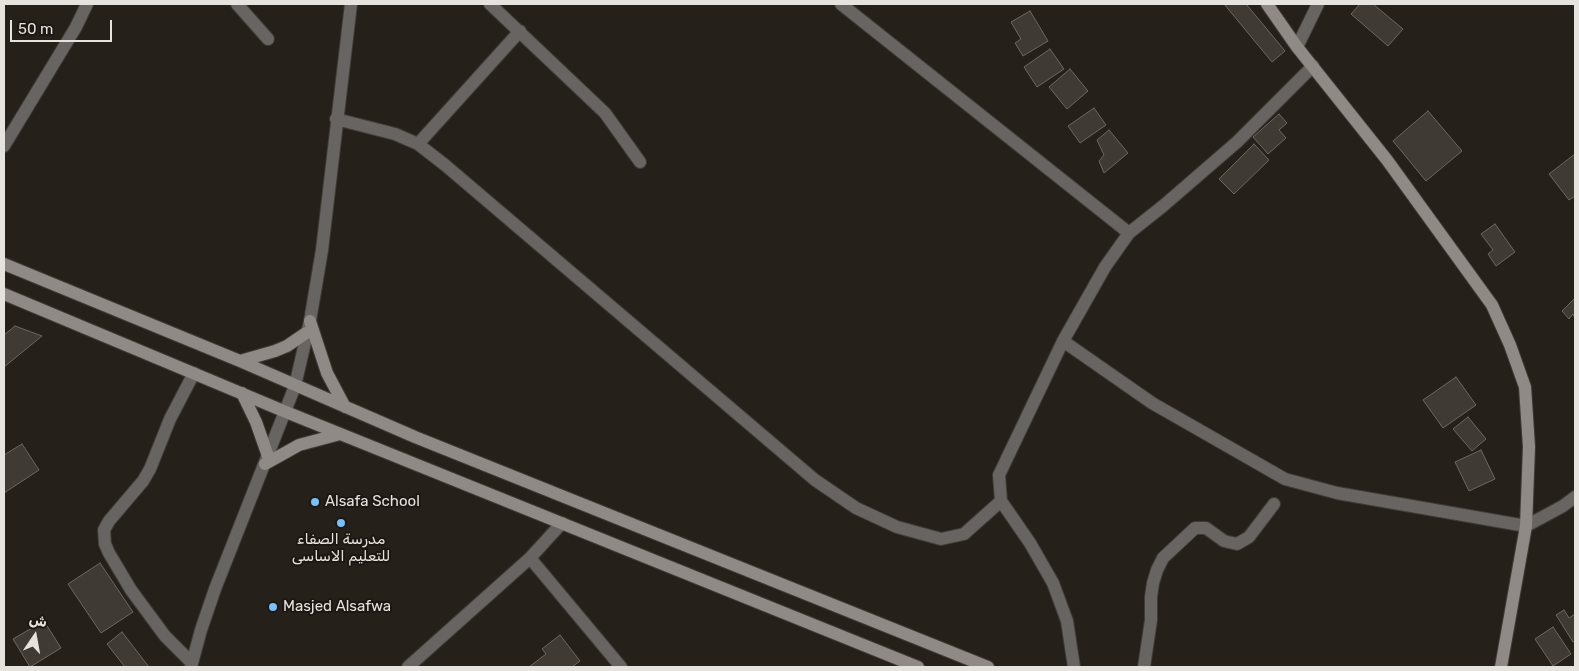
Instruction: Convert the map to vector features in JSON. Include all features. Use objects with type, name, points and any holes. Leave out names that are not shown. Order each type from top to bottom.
[{"type":"main road","points":[[1267,4],[1297,47],[1387,160],[1492,305],[1510,345],[1525,387],[1529,447],[1526,526],[1502,667]]},
{"type":"main road","points":[[4,264],[424,441],[988,667]]},
{"type":"main road","points":[[4,294],[286,412],[918,667]]},
{"type":"main road","points":[[240,362],[288,346],[308,327],[327,373],[345,407]]},
{"type":"main road","points":[[242,394],[256,422],[266,460],[299,445],[340,434]]},
{"type":"street","points":[[4,146],[76,27],[87,4]]},
{"type":"street","points":[[237,4],[268,40]]},
{"type":"street","points":[[191,665],[215,589],[295,386],[322,250],[351,4]]},
{"type":"street","points":[[490,4],[605,113],[640,162]]},
{"type":"street","points":[[841,4],[1129,232]]},
{"type":"street","points":[[1297,47],[1318,4]]},
{"type":"street","points":[[418,144],[520,31]]},
{"type":"street","points":[[1074,667],[1067,621],[1053,582],[1030,543],[1001,501],[999,475],[1063,342],[1105,267],[1129,232],[1163,206],[1222,155],[1313,66]]},
{"type":"street","points":[[336,119],[395,134],[418,144],[815,480],[856,508],[897,527],[942,539],[964,534],[1001,501]]},
{"type":"street","points":[[1063,342],[1152,403],[1285,479],[1337,493],[1526,526],[1563,506],[1575,497]]},
{"type":"street","points":[[191,665],[165,636],[131,590],[109,553],[104,530],[109,520],[131,497],[147,475],[170,420],[194,373]]},
{"type":"street","points":[[1144,667],[1151,620],[1153,583],[1163,558],[1194,528],[1206,528],[1224,541],[1237,544],[1249,537],[1274,504]]},
{"type":"street","points":[[408,667],[530,558],[562,523]]},
{"type":"street","points":[[530,558],[620,667]]},
{"type":"building","points":[[1224,4],[1246,4],[1285,51],[1272,62]]},
{"type":"building","points":[[1360,4],[1373,4],[1403,29],[1388,46],[1351,14]]},
{"type":"building","points":[[1030,11],[1048,41],[1023,56],[1015,43],[1021,39],[1011,22]]},
{"type":"building","points":[[1050,49],[1064,69],[1037,87],[1024,67]]},
{"type":"building","points":[[1070,69],[1088,91],[1067,109],[1049,87]]},
{"type":"building","points":[[1094,108],[1106,125],[1080,143],[1068,126]]},
{"type":"building","points":[[1428,111],[1462,151],[1426,181],[1393,141]]},
{"type":"building","points":[[1279,114],[1287,123],[1279,130],[1286,138],[1268,154],[1253,137]]},
{"type":"building","points":[[1109,130],[1128,153],[1104,173],[1099,161],[1104,155],[1097,140]]},
{"type":"building","points":[[1254,144],[1269,160],[1234,194],[1219,179]]},
{"type":"building","points":[[1575,154],[1575,196],[1569,200],[1549,174]]},
{"type":"building","points":[[1495,224],[1515,252],[1496,266],[1488,254],[1493,250],[1481,234]]},
{"type":"building","points":[[1575,298],[1575,318],[1573,314],[1569,319],[1562,311]]},
{"type":"building","points":[[15,326],[42,336],[4,367],[4,335]]},
{"type":"building","points":[[1456,377],[1476,405],[1443,428],[1423,400]]},
{"type":"building","points":[[1468,417],[1486,439],[1472,451],[1453,429]]},
{"type":"building","points":[[22,444],[39,470],[4,493],[4,455]]},
{"type":"building","points":[[1481,450],[1495,479],[1469,491],[1455,462]]},
{"type":"building","points":[[100,563],[133,612],[101,633],[68,584]]},
{"type":"building","points":[[1564,610],[1569,618],[1575,614],[1575,641],[1573,642],[1556,615]]},
{"type":"building","points":[[44,621],[61,648],[30,667],[13,639]]},
{"type":"building","points":[[1553,627],[1571,654],[1553,666],[1535,639]]},
{"type":"building","points":[[122,632],[149,667],[125,667],[107,644]]},
{"type":"building","points":[[560,635],[580,661],[572,667],[529,667],[546,654],[542,649]]},
{"type":"place","name":"Alsafa School","points":[[315,502]]},
{"type":"place","name":"مدرسة الصفاء للتعليم الاساسى","points":[[341,523]]},
{"type":"place","name":"Masjed Alsafwa","points":[[273,607]]}]
